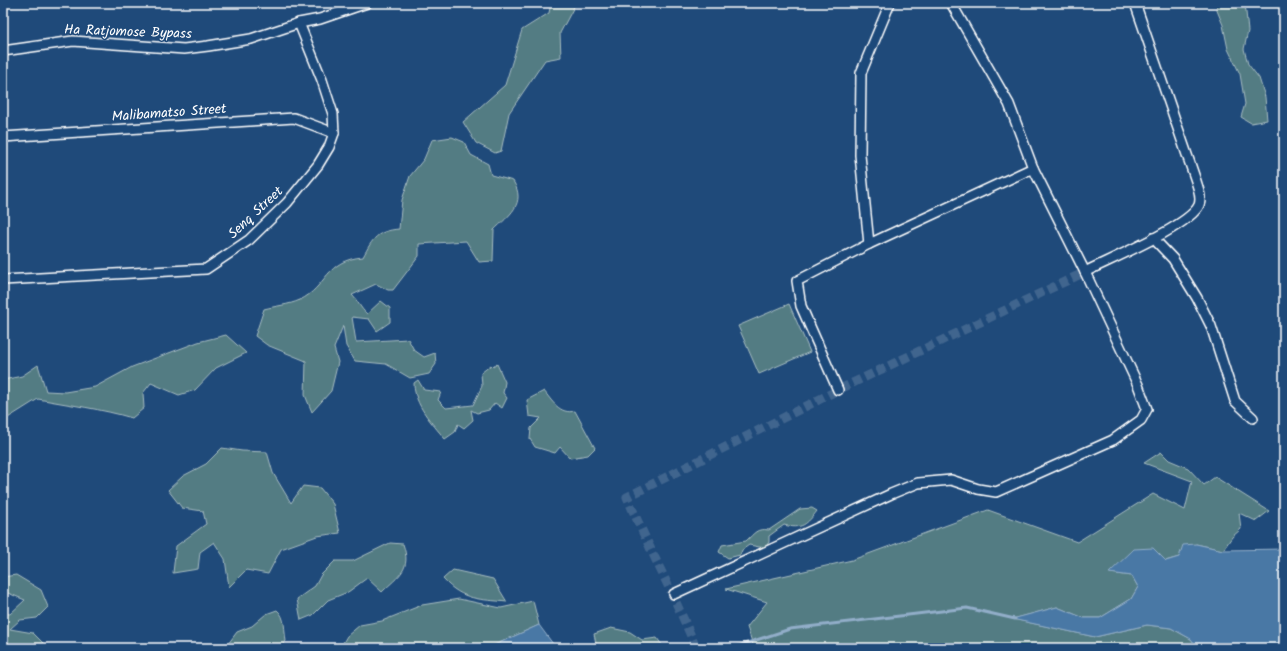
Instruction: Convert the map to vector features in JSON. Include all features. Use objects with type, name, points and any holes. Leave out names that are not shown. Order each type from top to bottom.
[{"type":"street","name":"Ha Ratjomose Bypass","points":[[3,50],[73,41],[184,49],[251,39],[299,23],[320,19],[367,3]]},
{"type":"street","points":[[869,244],[860,155],[861,73],[890,3]]},
{"type":"street","points":[[674,594],[918,483],[951,480],[978,489],[996,492],[1113,440],[1141,420],[1146,409],[1138,385],[1085,272],[1033,168],[1009,104],[951,3]]},
{"type":"street","points":[[1085,272],[1153,238],[1186,219],[1199,205],[1200,195],[1135,3]]},
{"type":"street","name":"Senq Street","points":[[3,280],[206,269],[249,240],[287,203],[318,165],[329,148],[334,133],[333,114],[322,80],[299,23]]},
{"type":"street","name":"Malibamatso Street","points":[[3,137],[294,118],[334,133]]},
{"type":"street","points":[[838,390],[801,306],[797,281],[869,244],[1033,168]]},
{"type":"street","points":[[1153,238],[1173,259],[1197,298],[1211,326],[1235,401],[1253,418]]},
{"type":"green space","points":[[551,3],[576,3],[560,33],[561,57],[545,60],[509,113],[501,151],[495,153],[476,143],[463,122],[505,85],[522,30],[549,13]]},
{"type":"green space","points":[[1221,3],[1245,3],[1248,31],[1244,49],[1248,64],[1259,78],[1265,97],[1267,120],[1251,123],[1241,117],[1245,104],[1240,74],[1228,49],[1223,25],[1216,8]]},
{"type":"green space","points":[[452,137],[464,142],[471,155],[488,164],[491,175],[513,181],[517,189],[517,203],[510,214],[494,230],[493,261],[479,262],[466,241],[419,244],[419,256],[393,290],[388,290],[376,284],[352,295],[367,314],[381,301],[390,308],[390,322],[377,331],[369,319],[352,317],[356,342],[408,339],[414,350],[424,357],[435,353],[436,364],[429,374],[410,378],[386,364],[355,361],[346,346],[343,326],[334,348],[338,362],[331,391],[312,412],[305,395],[306,361],[267,345],[255,336],[264,309],[296,302],[309,295],[333,268],[350,259],[363,257],[376,237],[386,232],[399,229],[402,200],[410,176],[424,159],[432,140]]},
{"type":"green space","points":[[789,304],[810,352],[759,374],[738,326]]},
{"type":"green space","points":[[226,335],[246,353],[216,368],[195,390],[179,395],[151,383],[143,393],[144,408],[132,418],[38,399],[3,421],[3,380],[22,376],[38,365],[46,391],[65,392],[95,387],[132,367],[198,342]]},
{"type":"green space","points":[[497,364],[505,382],[503,393],[507,398],[502,408],[495,403],[489,410],[477,413],[471,410],[473,420],[464,428],[458,424],[455,432],[445,439],[429,420],[420,406],[414,383],[418,380],[424,390],[441,392],[438,400],[446,408],[473,405],[482,386],[481,373],[491,365],[493,367]]},
{"type":"green space","points":[[544,391],[553,403],[561,409],[570,412],[575,411],[595,448],[588,455],[570,458],[560,447],[555,453],[535,447],[530,439],[531,428],[541,418],[529,416],[527,400]]},
{"type":"green space","points":[[222,448],[242,451],[267,452],[273,473],[291,503],[303,486],[320,488],[333,504],[340,533],[317,536],[281,549],[268,574],[246,570],[229,587],[225,559],[214,542],[200,552],[198,569],[173,573],[176,546],[206,524],[203,511],[182,508],[168,490],[183,476],[206,464]]},
{"type":"green space","points":[[1161,452],[1169,460],[1188,468],[1204,485],[1215,477],[1269,511],[1256,521],[1239,513],[1241,529],[1232,537],[1223,550],[1196,544],[1179,557],[1165,561],[1153,549],[1110,573],[1132,576],[1138,587],[1131,599],[1100,618],[1084,618],[1057,607],[1013,619],[1095,637],[1147,625],[1171,628],[1191,639],[1198,648],[754,648],[747,627],[767,602],[726,589],[852,560],[988,510],[1077,542],[1153,494],[1185,510],[1192,481],[1144,463]]},
{"type":"green space","points":[[812,508],[817,511],[804,525],[795,527],[784,525],[769,536],[769,542],[765,548],[749,545],[742,550],[740,555],[728,558],[719,552],[722,545],[746,541],[758,530],[769,530],[800,509]]},
{"type":"green space","points":[[390,543],[403,544],[406,560],[402,571],[382,592],[367,578],[348,592],[328,600],[313,615],[301,620],[297,599],[315,586],[321,575],[335,561],[353,561]]},
{"type":"green space","points":[[453,570],[493,579],[507,602],[472,598],[458,591],[443,579]]},
{"type":"green space","points":[[16,575],[41,590],[48,607],[37,618],[20,620],[10,629],[33,633],[48,648],[3,648],[3,613],[10,614],[25,600],[3,591],[3,577]]},
{"type":"green space","points":[[459,599],[501,608],[533,601],[539,625],[488,648],[340,648],[347,636],[360,625],[382,621],[422,605]]},
{"type":"green space","points":[[277,610],[282,616],[286,641],[280,648],[225,648],[237,632],[252,626],[266,614]]},
{"type":"green space","points":[[611,628],[630,632],[642,640],[657,638],[664,648],[597,648],[594,634]]},
{"type":"water","points":[[1196,544],[1223,550],[1284,549],[1284,648],[1198,648],[1191,639],[1171,628],[1147,625],[1095,637],[1012,619],[1057,607],[1084,618],[1100,618],[1131,599],[1138,587],[1132,576],[1109,573],[1134,549],[1153,548],[1166,561],[1179,557],[1183,545]]},
{"type":"water","points":[[539,625],[556,648],[488,648]]},
{"type":"waterway","points":[[732,648],[790,629],[967,608],[1015,619]]},
{"type":"tunnel","points":[[696,648],[627,497],[838,390],[1085,272]]}]
